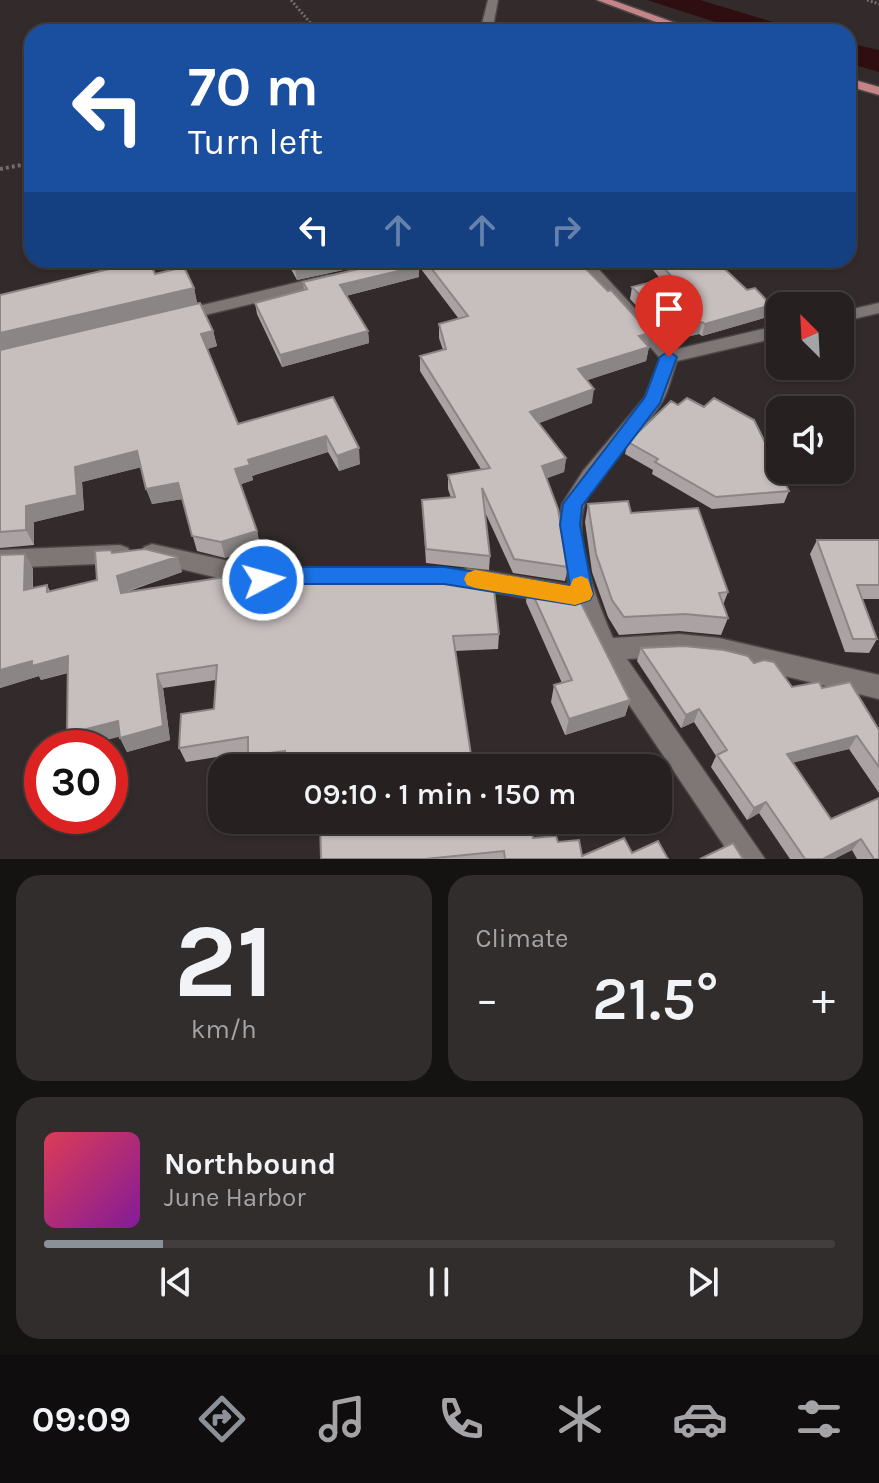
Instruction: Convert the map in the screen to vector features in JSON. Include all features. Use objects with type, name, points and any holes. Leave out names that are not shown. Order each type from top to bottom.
[{"type":"main road","points":[[602,0],[671,24]]},
{"type":"main road","points":[[856,84],[879,91]]},
{"type":"street","points":[[488,24],[493,0]]},
{"type":"street","points":[[588,268],[669,357]]},
{"type":"street","points":[[153,322],[352,275]]},
{"type":"street","points":[[854,314],[879,308]]},
{"type":"street","points":[[669,357],[766,334]]},
{"type":"street","points":[[669,357],[654,399],[573,504],[570,525],[582,594],[606,649],[750,859]]},
{"type":"street","points":[[0,559],[151,552],[263,580],[296,576]]},
{"type":"street","points":[[444,576],[575,596],[582,594]]},
{"type":"street","points":[[606,649],[679,645],[719,649],[879,687]]},
{"type":"path","points":[[291,0],[311,24]]},
{"type":"path","points":[[867,0],[879,4]]},
{"type":"path","points":[[0,169],[24,164]]},
{"type":"shaded area","points":[[647,0],[700,0],[780,24],[721,24]]},
{"type":"shaded area","points":[[856,45],[879,50],[879,72],[856,65]]},
{"type":"building","points":[[115,268],[152,268],[155,274],[184,268],[194,288],[0,333],[0,295]]},
{"type":"building","points":[[363,268],[411,268],[340,285],[368,331],[280,355],[255,303],[307,289],[303,282]]},
{"type":"building","points":[[431,268],[585,268],[608,291],[611,290],[650,333],[639,336],[649,347],[578,369],[594,389],[530,412],[566,458],[542,466],[558,509],[568,567],[514,559],[482,488],[490,556],[426,549],[422,500],[455,497],[448,475],[490,468],[420,356],[446,349],[439,324],[468,316]]},
{"type":"building","points":[[664,268],[724,268],[747,290],[755,288],[766,300],[766,306],[705,324],[702,322],[672,329],[632,287],[672,277]]},
{"type":"building","points":[[200,303],[213,331],[201,334],[238,424],[333,397],[359,448],[337,456],[326,436],[248,460],[250,465],[235,469],[257,531],[221,542],[192,536],[178,483],[146,489],[137,451],[75,467],[77,495],[26,506],[26,530],[0,532],[0,350]]},
{"type":"building","points":[[687,398],[704,407],[714,398],[754,420],[766,444],[766,484],[786,484],[789,491],[716,497],[655,462],[658,459],[628,442],[671,401],[678,405]]},
{"type":"building","points":[[628,501],[631,513],[698,508],[728,592],[719,593],[728,618],[685,614],[624,617],[612,600],[596,554],[588,504]]},
{"type":"building","points":[[817,540],[879,540],[879,585],[857,585],[877,639],[853,639]]},
{"type":"building","points":[[145,549],[177,557],[117,576],[121,593],[245,574],[260,578],[301,574],[444,574],[493,581],[499,634],[453,636],[471,754],[285,754],[285,751],[248,754],[248,737],[179,748],[181,714],[214,709],[217,665],[157,674],[163,726],[128,736],[128,730],[119,730],[118,721],[83,730],[67,730],[68,656],[32,666],[32,661],[0,670],[0,555],[25,554],[24,590],[47,585],[47,592],[97,580],[95,551],[111,550],[112,553]]},
{"type":"building","points":[[528,584],[575,591],[630,700],[569,719],[554,685],[572,680]]},
{"type":"building","points":[[684,646],[724,650],[748,656],[754,663],[764,660],[774,662],[792,687],[819,682],[822,688],[850,682],[879,730],[879,767],[857,736],[787,754],[831,819],[879,798],[879,859],[874,859],[861,839],[823,859],[805,859],[766,802],[754,808],[717,755],[727,750],[699,709],[686,715],[641,648]]},
{"type":"building","points":[[320,834],[532,834],[533,838],[556,836],[558,842],[579,840],[582,856],[624,838],[632,853],[658,841],[668,859],[505,859],[504,851],[425,859],[321,859]]},
{"type":"building","points":[[733,843],[743,859],[700,859]]},
{"type":"slow traffic","points":[[475,579],[575,596],[582,594],[581,585]]},
{"type":"route","points":[[263,580],[296,576],[444,576],[575,596],[582,594],[570,525],[573,504],[590,477],[654,399],[669,357]]}]
